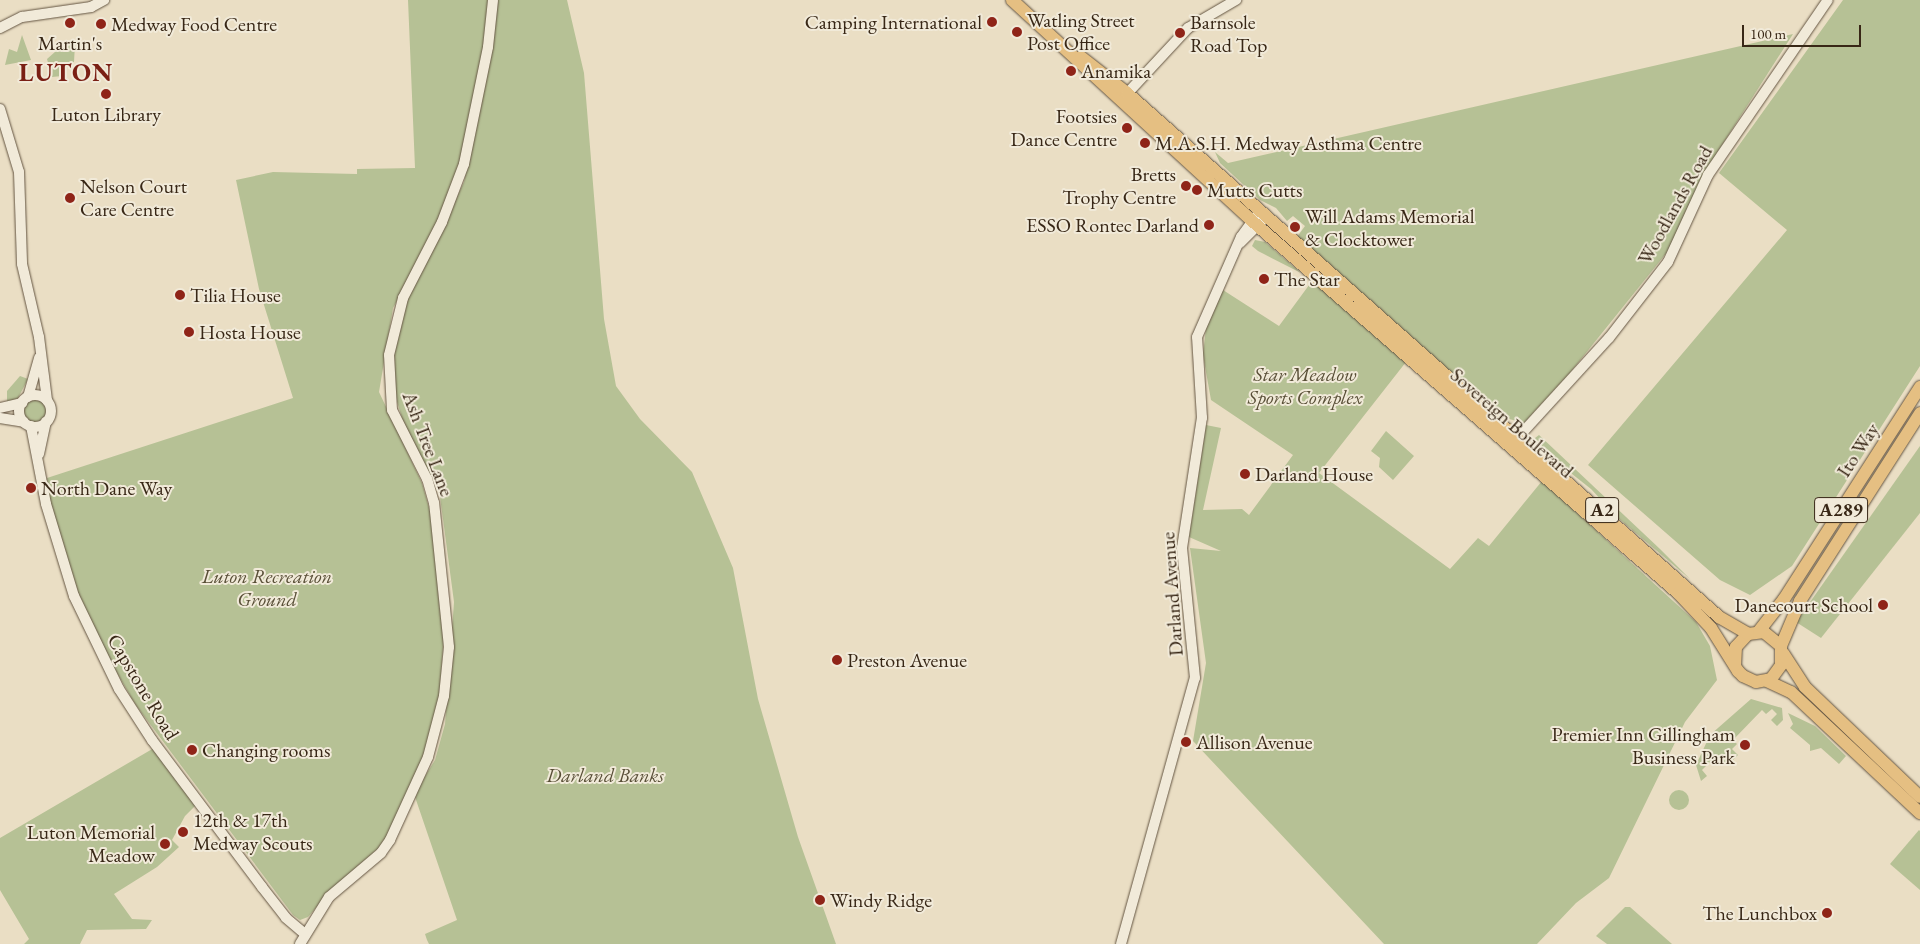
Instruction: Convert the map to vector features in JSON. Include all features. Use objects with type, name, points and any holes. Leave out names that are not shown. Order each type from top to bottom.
[{"type":"main road","name":"A2","points":[[1012,0],[1124,97],[1259,219]]},
{"type":"main road","name":"A2","points":[[1124,97],[1138,104],[1259,219]]},
{"type":"main road","name":"Sovereign Boulevard","points":[[1259,219],[1514,442],[1719,617],[1753,632]]},
{"type":"main road","name":"Ito Way","points":[[1753,632],[1784,599],[1920,387]]},
{"type":"main road","name":"Ito Way","points":[[1782,649],[1800,601],[1920,413]]},
{"type":"main road","name":"Sovereign Boulevard","points":[[1514,442],[1689,603],[1735,665]]},
{"type":"main road","points":[[1920,797],[1808,690],[1771,635],[1753,632],[1736,649],[1735,665],[1747,679],[1767,681],[1791,692],[1920,813]]},
{"type":"main road","points":[[1767,681],[1779,670],[1782,649]]},
{"type":"street","points":[[0,28],[22,17],[91,7],[104,0]]},
{"type":"street","name":"Ash Tree Lane","points":[[303,939],[329,897],[381,853],[390,840],[428,757],[444,696],[448,647],[435,509],[427,479],[392,410],[389,355],[403,298],[442,222],[464,164],[488,47],[494,0]]},
{"type":"street","points":[[1124,97],[1192,25],[1236,0]]},
{"type":"street","name":"Woodlands Road","points":[[1514,442],[1609,338],[1668,262],[1708,175],[1828,0]]},
{"type":"street","points":[[1138,104],[1148,71]]},
{"type":"street","points":[[0,109],[19,172],[22,264],[47,400],[51,409],[46,422],[27,424],[0,418]]},
{"type":"street","name":"Darland Avenue","points":[[1121,944],[1195,678],[1182,548],[1202,418],[1197,337],[1212,298],[1240,243],[1259,219]]},
{"type":"street","points":[[27,424],[25,400],[40,354]]},
{"type":"street","points":[[0,408],[38,395],[47,400]]},
{"type":"street","name":"Capstone Road","points":[[37,465],[46,422]]},
{"type":"street","name":"Capstone Road","points":[[27,424],[74,596],[119,689],[152,740],[303,939]]},
{"type":"green space","points":[[408,0],[490,0],[476,120],[498,0],[567,0],[584,73],[604,319],[616,386],[640,419],[692,472],[733,568],[758,699],[798,837],[836,944],[429,944],[427,940],[425,934],[457,920],[414,794],[435,760],[445,724],[454,602],[439,489],[409,441],[395,395],[394,350],[406,303],[464,182],[475,122],[447,209],[393,308],[379,392],[422,483],[434,525],[444,635],[439,702],[427,752],[383,844],[333,888],[308,917],[300,920],[293,915],[135,704],[102,647],[75,589],[53,521],[47,478],[293,398],[259,289],[236,180],[273,172],[357,174],[357,169],[415,168]]},
{"type":"green space","points":[[1843,0],[1920,0],[1920,366],[1792,566],[1750,595],[1720,580],[1588,465],[1787,230],[1719,173]]},
{"type":"green space","points":[[1793,34],[1701,178],[1668,251],[1569,374],[1524,423],[1502,417],[1297,237],[1305,226],[1293,216],[1287,221],[1276,208],[1260,200],[1220,163],[1215,152],[1228,163]]},
{"type":"green space","points":[[22,35],[31,60],[5,65],[9,49],[17,52]]},
{"type":"green space","points":[[64,44],[75,44],[74,62],[60,66],[62,76],[52,77],[47,59]]},
{"type":"green space","points":[[1255,240],[1265,242],[1301,273],[1258,251],[1252,246]]},
{"type":"green space","name":"Star Meadow Sports Complex","points":[[1312,281],[1406,362],[1319,473],[1450,569],[1478,538],[1489,546],[1542,481],[1696,622],[1710,646],[1717,680],[1685,722],[1609,878],[1576,903],[1537,944],[1384,944],[1193,741],[1206,663],[1190,548],[1221,551],[1189,537],[1206,425],[1221,428],[1203,510],[1242,509],[1249,515],[1293,455],[1211,400],[1203,355],[1206,328],[1223,290],[1279,326]]},
{"type":"green space","points":[[20,376],[28,379],[18,398],[7,403],[7,391]]},
{"type":"green space","points":[[35,400],[43,403],[46,411],[43,419],[35,422],[27,419],[24,411],[27,403]]},
{"type":"green space","points":[[1386,431],[1414,456],[1393,480],[1379,467],[1380,458],[1371,451]]},
{"type":"green space","points":[[1539,435],[1690,579],[1617,517],[1591,489],[1538,447],[1535,438]]},
{"type":"green space","points":[[1920,446],[1920,513],[1821,638],[1796,622]]},
{"type":"green space","points":[[1751,699],[1782,708],[1783,720],[1777,726],[1771,720],[1777,714],[1772,709],[1766,714],[1762,710],[1733,740],[1737,744],[1732,749],[1738,755],[1727,766],[1716,756],[1702,770],[1707,776],[1701,781],[1696,765],[1710,735]]},
{"type":"green space","points":[[1788,713],[1815,726],[1846,756],[1839,764],[1821,748],[1810,751],[1810,745],[1790,728],[1793,724]]},
{"type":"green space","points":[[154,748],[198,803],[185,816],[172,840],[179,847],[157,867],[114,894],[132,919],[152,920],[146,929],[87,930],[80,944],[24,944],[29,939],[0,890],[0,838]]},
{"type":"green space","points":[[1679,790],[1686,793],[1689,800],[1686,807],[1679,810],[1672,807],[1669,800],[1672,793]]},
{"type":"green space","points":[[1920,831],[1920,890],[1890,864]]},
{"type":"green space","points":[[1625,907],[1630,907],[1672,944],[1607,944],[1596,936]]},
{"type":"place","name":"Camping International","points":[[992,22]]},
{"type":"place","name":"Martin's","points":[[70,23]]},
{"type":"place","name":"Medway Food Centre","points":[[101,24]]},
{"type":"place","name":"Watling Street Post Office","points":[[1017,32]]},
{"type":"place","name":"Barnsole Road Top","points":[[1180,33]]},
{"type":"place","name":"Anamika","points":[[1071,71]]},
{"type":"place","name":"Luton Library","points":[[106,94]]},
{"type":"place","name":"Footsies Dance Centre","points":[[1127,128]]},
{"type":"place","name":"M.A.S.H. Medway Asthma Centre","points":[[1145,143]]},
{"type":"place","name":"Bretts Trophy Centre","points":[[1186,186]]},
{"type":"place","name":"Mutts Cutts","points":[[1197,190]]},
{"type":"place","name":"Nelson Court Care Centre","points":[[70,198]]},
{"type":"place","name":"ESSO Rontec Darland","points":[[1209,225]]},
{"type":"place","name":"Will Adams Memorial & Clocktower","points":[[1295,227]]},
{"type":"place","name":"The Star","points":[[1264,279]]},
{"type":"place","name":"Tilia House","points":[[180,295]]},
{"type":"place","name":"Hosta House","points":[[189,332]]},
{"type":"place","name":"Darland House","points":[[1245,474]]},
{"type":"place","name":"North Dane Way","points":[[31,488]]},
{"type":"place","name":"Danecourt School","points":[[1883,605]]},
{"type":"place","name":"Preston Avenue","points":[[837,660]]},
{"type":"place","name":"Allison Avenue","points":[[1186,742]]},
{"type":"place","name":"Premier Inn Gillingham Business Park","points":[[1745,745]]},
{"type":"place","name":"Changing rooms","points":[[192,750]]},
{"type":"place","name":"12th & 17th Medway Scouts","points":[[183,832]]},
{"type":"place","name":"Luton Memorial Meadow","points":[[165,844]]},
{"type":"place","name":"Windy Ridge","points":[[820,900]]},
{"type":"place","name":"The Lunchbox","points":[[1827,913]]},
{"type":"district","name":"LUTON","points":[[66,72]]},
{"type":"park label","name":"Luton Recreation Ground","points":[[267,588]]},
{"type":"park label","name":"Darland Banks","points":[[605,775]]}]
